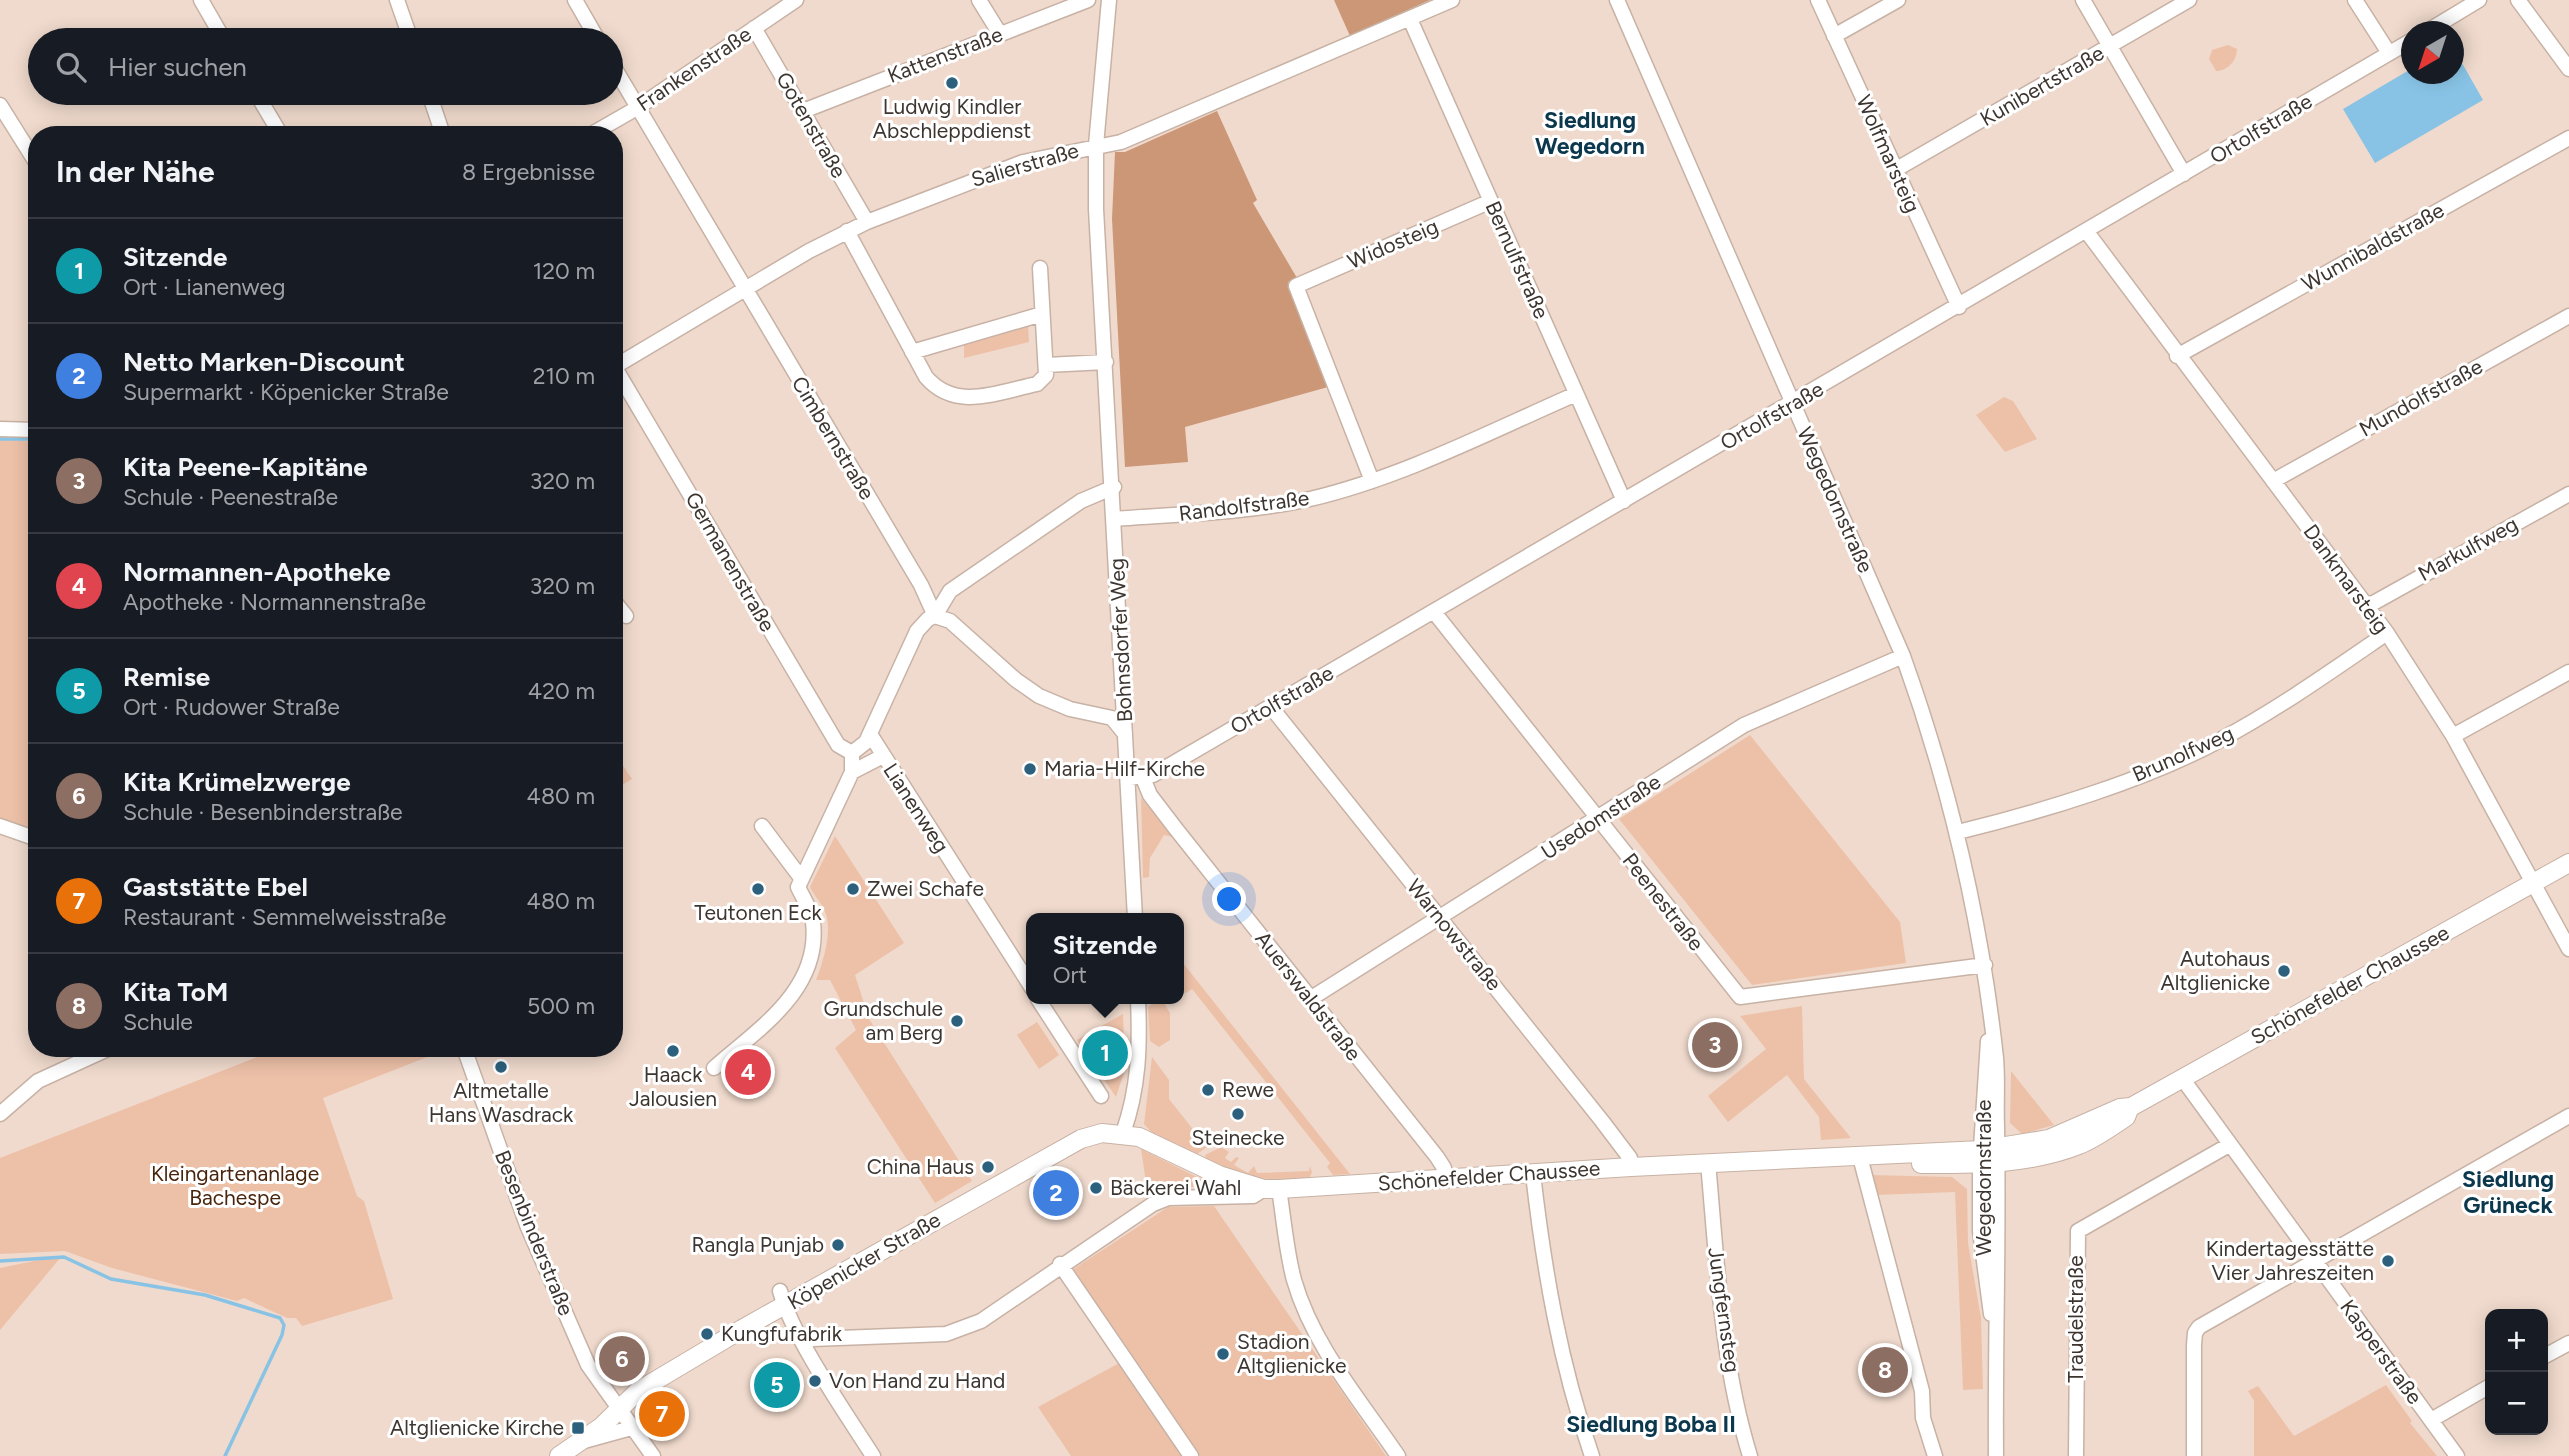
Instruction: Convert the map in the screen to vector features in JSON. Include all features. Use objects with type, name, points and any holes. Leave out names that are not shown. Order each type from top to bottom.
[{"type":"main road","name":"Schönefelder Chaussee","points":[[1123,1133],[1139,1137],[1219,1175],[1271,1189],[1708,1163],[1863,1157],[1908,1164],[1989,1156],[2049,1139],[2120,1108],[2131,1107],[2569,863]]},
{"type":"main road","name":"Köpenicker Straße","points":[[559,1456],[584,1441],[638,1391],[782,1299],[1081,1139],[1102,1133],[1123,1133]]},
{"type":"street","points":[[201,0],[218,28]]},
{"type":"street","points":[[397,0],[407,28]]},
{"type":"street","points":[[575,0],[591,28]]},
{"type":"street","name":"Frankenstraße","points":[[606,126],[637,108],[796,0]]},
{"type":"street","points":[[979,0],[1000,34]]},
{"type":"street","name":"Kattenstraße","points":[[803,111],[1088,0]]},
{"type":"street","name":"Bohnsdorfer Weg","points":[[1109,0],[1096,145],[1096,209],[1114,487],[1125,735],[1136,778],[1135,913]]},
{"type":"street","name":"Salierstraße","points":[[623,362],[847,231],[867,222],[1023,162],[1121,142],[1452,0]]},
{"type":"street","name":"Wegedornstraße","points":[[1617,0],[1903,656],[1932,737],[1958,832],[1984,965],[1996,1061],[1981,1241],[1995,1336],[1996,1456]]},
{"type":"street","name":"Wolfmarsteig","points":[[1818,0],[1959,307]]},
{"type":"street","points":[[1834,36],[1898,0]]},
{"type":"street","points":[[2083,0],[2184,174]]},
{"type":"street","name":"Kunibertstraße","points":[[1895,170],[2189,0]]},
{"type":"street","points":[[2355,0],[2389,53]]},
{"type":"street","points":[[2444,21],[2479,0]]},
{"type":"street","points":[[2518,0],[2569,69]]},
{"type":"street","name":"Bernulfstraße","points":[[1410,19],[1625,501]]},
{"type":"street","name":"Gotenstraße","points":[[754,28],[867,222]]},
{"type":"street","name":"Ortolfstraße","points":[[1136,778],[1271,707],[2401,46]]},
{"type":"street","name":"Cimbernstraße","points":[[623,83],[921,585],[935,616]]},
{"type":"street","points":[[0,105],[28,150]]},
{"type":"street","points":[[263,105],[276,126]]},
{"type":"street","points":[[433,105],[440,126]]},
{"type":"street","name":"Wunnibaldstraße","points":[[2177,356],[2569,138]]},
{"type":"street","name":"Widosteig","points":[[1372,481],[1296,286],[1491,201]]},
{"type":"street","points":[[847,231],[912,352],[935,387],[958,398],[1037,384],[1046,374],[1040,268]]},
{"type":"street","name":"Dankmarsteig","points":[[2087,232],[2177,356],[2387,633],[2453,736],[2535,882],[2569,949]]},
{"type":"street","points":[[912,352],[1042,314]]},
{"type":"street","name":"Mundolfstraße","points":[[2273,481],[2569,316]]},
{"type":"street","points":[[1046,365],[1106,362]]},
{"type":"street","name":"Germanenstraße","points":[[623,381],[831,733],[842,749],[852,753]]},
{"type":"street","name":"Randolfstraße","points":[[1115,519],[1273,506],[1372,481],[1576,394]]},
{"type":"street","points":[[0,429],[28,430]]},
{"type":"street","points":[[714,1068],[781,1011],[797,990],[805,970],[813,931],[810,912],[798,887],[801,878],[852,772],[852,753],[861,748],[870,734],[917,631],[923,623],[935,616],[950,591],[1081,501],[1114,487]]},
{"type":"street","name":"Markulfweg","points":[[2368,606],[2569,494]]},
{"type":"street","name":"Peenestraße","points":[[1434,612],[1740,997],[1984,965]]},
{"type":"street","points":[[623,613],[626,617]]},
{"type":"street","points":[[935,616],[950,621],[1016,680],[1039,696],[1070,709],[1112,718],[1125,735]]},
{"type":"street","name":"Brunolfweg","points":[[1958,832],[2072,799],[2201,749],[2245,725],[2387,633]]},
{"type":"street","name":"Usedomstraße","points":[[1310,999],[1441,919],[1744,725],[1903,656]]},
{"type":"street","points":[[2453,736],[2569,672]]},
{"type":"street","name":"Warnowstraße","points":[[1271,707],[1616,1140],[1630,1158],[1631,1167]]},
{"type":"street","name":"Lianenweg","points":[[870,734],[1026,980]]},
{"type":"street","points":[[852,772],[883,756]]},
{"type":"street","name":"Auerswaldstraße","points":[[1136,778],[1437,1157],[1444,1168],[1445,1180]]},
{"type":"street","points":[[0,825],[28,836]]},
{"type":"street","points":[[762,826],[801,878]]},
{"type":"street","points":[[1041,1004],[1101,1096]]},
{"type":"street","points":[[1123,1133],[1134,1102],[1140,1052],[1138,1004]]},
{"type":"street","points":[[0,1114],[38,1081],[90,1057]]},
{"type":"street","name":"Besenbinderstraße","points":[[467,1057],[543,1263],[588,1365],[635,1427],[653,1456]]},
{"type":"street","name":"Kasperstraße","points":[[2182,1078],[2458,1456]]},
{"type":"street","points":[[2194,1456],[2195,1333],[2206,1322],[2569,1116]]},
{"type":"street","name":"Traudelstraße","points":[[2076,1456],[2078,1231],[2229,1145]]},
{"type":"street","points":[[1863,1157],[1922,1391],[1923,1418],[1935,1456]]},
{"type":"street","name":"Jungfernsteg","points":[[1708,1163],[1718,1280],[1738,1403],[1750,1456]]},
{"type":"street","points":[[1534,1174],[1547,1287],[1574,1403],[1592,1456]]},
{"type":"street","points":[[1211,1198],[1219,1175]]},
{"type":"street","points":[[805,1343],[812,1339],[954,1332],[981,1321],[1153,1204],[1168,1198],[1252,1196],[1271,1189],[1309,1321],[1324,1349],[1398,1456]]},
{"type":"street","points":[[1060,1265],[1191,1456]]},
{"type":"street","points":[[782,1299],[805,1343],[873,1456]]},
{"type":"street","points":[[2548,1354],[2569,1343]]},
{"type":"street","points":[[2431,1420],[2485,1389]]},
{"type":"street","name":"Köpenicker Straße","points":[[584,1441],[635,1427]]},
{"type":"green space","points":[[2228,45],[2237,49],[2235,57],[2227,67],[2216,71],[2209,59],[2212,50]]},
{"type":"green space","points":[[1028,324],[1029,342],[964,358],[964,342]]},
{"type":"green space","points":[[2004,397],[2013,401],[2037,439],[2005,452],[1976,415]]},
{"type":"green space","points":[[0,439],[28,441],[28,831],[0,820]]},
{"type":"green space","points":[[1750,735],[1900,922],[1906,963],[1752,985],[1619,819]]},
{"type":"green space","points":[[623,766],[632,779],[623,784]]},
{"type":"green space","points":[[1141,798],[1173,837],[1164,835],[1150,858],[1149,877],[1143,878]]},
{"type":"green space","points":[[835,836],[904,943],[855,975],[869,1019],[972,1181],[935,1203],[835,1048],[856,1030],[830,980],[816,980],[824,956],[828,928],[824,909],[810,887]]},
{"type":"green space","points":[[1184,964],[1350,1174],[1333,1175],[1327,1167],[1330,1163],[1192,989],[1186,993]]},
{"type":"green space","points":[[1152,1004],[1165,1004],[1170,1013],[1170,1040],[1159,1047],[1150,1041],[1148,1007]]},
{"type":"green space","points":[[1802,1006],[1804,1079],[1851,1138],[1821,1140],[1819,1117],[1787,1075],[1728,1122],[1708,1096],[1766,1049],[1740,1016]]},
{"type":"green space","points":[[1123,1014],[1125,1069],[1116,1097],[1077,1040]]},
{"type":"green space","points":[[1037,1022],[1059,1055],[1039,1069],[1017,1035]]},
{"type":"green space","name":"Kleingartenanlage Bachespe","points":[[257,1057],[427,1057],[323,1098],[357,1196],[364,1201],[393,1299],[302,1326],[296,1318],[287,1318],[244,1298],[237,1301],[112,1268],[65,1251],[0,1254],[0,1158]]},
{"type":"green space","points":[[1152,1057],[1169,1080],[1169,1099],[1207,1147],[1196,1155],[1153,1134],[1144,1124]]},
{"type":"green space","points":[[2011,1071],[2054,1125],[2022,1134],[2010,1123]]},
{"type":"green space","points":[[1221,1147],[1229,1152],[1225,1158],[1231,1162],[1236,1157],[1239,1158],[1234,1165],[1248,1173],[1254,1166],[1257,1173],[1309,1171],[1310,1166],[1312,1172],[1309,1179],[1269,1179],[1229,1172],[1206,1159],[1205,1155]]},
{"type":"green space","points":[[1141,1149],[1207,1182],[1207,1184],[1148,1196]]},
{"type":"green space","points":[[1870,1175],[1952,1177],[1967,1189],[1968,1243],[1981,1318],[1983,1389],[1963,1390],[1955,1192],[1875,1195]]},
{"type":"green space","name":"Stadion Altglienicke","points":[[1214,1206],[1386,1456],[1200,1456],[1072,1270],[1168,1207]]},
{"type":"green space","points":[[61,1257],[0,1330],[0,1268]]},
{"type":"green space","points":[[1123,1361],[1188,1456],[1071,1456],[1038,1407]]},
{"type":"green space","points":[[2386,1385],[2412,1421],[2410,1423],[2437,1456],[2254,1456],[2254,1401],[2248,1391],[2258,1386],[2294,1436]]},
{"type":"shaded area","points":[[1334,0],[1430,0],[1350,36]]},
{"type":"shaded area","points":[[1217,111],[1257,200],[1253,203],[1297,278],[1288,282],[1328,387],[1185,427],[1188,462],[1125,467],[1112,219],[1115,152],[1125,152]]},
{"type":"water","points":[[2464,67],[2483,100],[2375,163],[2343,109],[2401,75],[2401,84],[2464,84]]},
{"type":"waterway","points":[[0,439],[28,439]]},
{"type":"waterway","points":[[0,1261],[64,1257],[111,1279],[205,1295],[280,1318],[284,1325],[282,1335],[225,1456]]},
{"type":"place","name":"Ludwig Kindler Abschleppdienst","points":[[952,83]]},
{"type":"place","name":"Maria-Hilf-Kirche","points":[[1030,769]]},
{"type":"place","name":"Teutonen Eck","points":[[758,889]]},
{"type":"place","name":"Zwei Schafe","points":[[853,889]]},
{"type":"place","name":"Autohaus Altglienicke","points":[[2284,971]]},
{"type":"place","name":"Grundschule am Berg","points":[[957,1021]]},
{"type":"place","name":"Kita Peene-Kapitäne","points":[[1715,1045]]},
{"type":"place","name":"Haack Jalousien","points":[[673,1051]]},
{"type":"place","name":"Sitzende","points":[[1105,1053]]},
{"type":"place","name":"Altmetalle Hans Wasdrack","points":[[501,1067]]},
{"type":"place","name":"Normannen-Apotheke","points":[[748,1072]]},
{"type":"place","name":"Rewe","points":[[1208,1090]]},
{"type":"place","name":"Steinecke","points":[[1238,1114]]},
{"type":"place","name":"China Haus","points":[[988,1167]]},
{"type":"place","name":"Bäckerei Wahl","points":[[1096,1188]]},
{"type":"place","name":"Netto Marken-Discount","points":[[1056,1193]]},
{"type":"place","name":"Rangla Punjab","points":[[838,1245]]},
{"type":"place","name":"Kindertagesstätte Vier Jahreszeiten","points":[[2388,1261]]},
{"type":"place","name":"Kungfufabrik","points":[[707,1334]]},
{"type":"place","name":"Stadion Altglienicke","points":[[1223,1354]]},
{"type":"place","name":"Kita Krümelzwerge","points":[[622,1359]]},
{"type":"place","name":"Kita ToM","points":[[1885,1370]]},
{"type":"place","name":"Von Hand zu Hand","points":[[815,1381]]},
{"type":"place","name":"Remise","points":[[777,1385]]},
{"type":"place","name":"Gaststätte Ebel","points":[[662,1414]]},
{"type":"place","name":"Altglienicke Kirche","points":[[578,1428]]},
{"type":"district","name":"Siedlung Wegedorn","points":[[1590,133]]},
{"type":"district","name":"Siedlung Grüneck","points":[[2508,1192]]},
{"type":"district","name":"Siedlung Boba II","points":[[1651,1424]]}]
